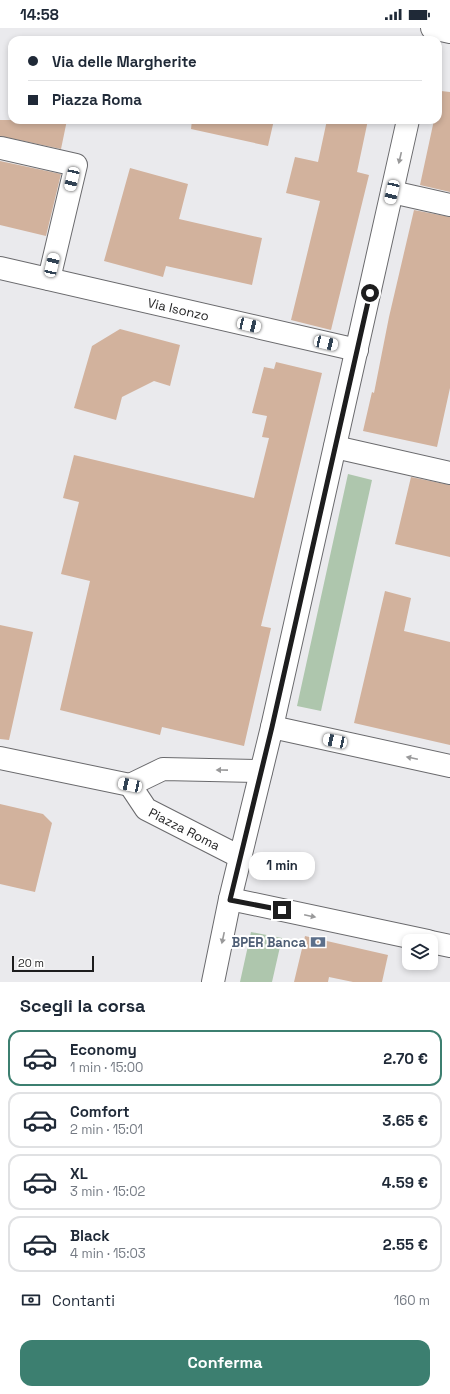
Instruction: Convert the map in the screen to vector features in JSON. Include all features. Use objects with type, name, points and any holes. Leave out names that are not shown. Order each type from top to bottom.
[{"type":"street","points":[[431,28],[450,32]]},
{"type":"street","points":[[213,982],[230,900],[272,727],[407,124]]},
{"type":"street","points":[[1,148],[76,165],[49,279]]},
{"type":"street","points":[[392,192],[450,205]]},
{"type":"street","name":"Via Isonzo","points":[[0,268],[357,350]]},
{"type":"street","points":[[335,446],[450,473]]},
{"type":"street","points":[[272,727],[450,766]]},
{"type":"street","points":[[0,758],[130,785],[163,769],[261,771]]},
{"type":"street","name":"Piazza Roma","points":[[130,785],[146,809],[240,858]]},
{"type":"street","points":[[230,900],[402,935]]},
{"type":"street","points":[[438,943],[450,946]]},
{"type":"green space","points":[[348,474],[372,480],[321,711],[297,706]]},
{"type":"green space","points":[[251,932],[282,938],[272,982],[240,982]]},
{"type":"building","points":[[442,91],[450,92],[450,192],[420,185],[433,124],[442,124]]},
{"type":"building","points":[[0,120],[8,120],[8,124],[66,124],[61,149],[0,136]]},
{"type":"building","points":[[192,124],[273,124],[268,146],[191,129]]},
{"type":"building","points":[[326,124],[367,124],[357,172],[369,175],[331,330],[291,320],[320,201],[286,193],[295,157],[318,162]]},
{"type":"building","points":[[0,161],[61,174],[46,236],[0,225]]},
{"type":"building","points":[[130,168],[188,184],[179,219],[262,238],[252,285],[166,266],[163,277],[104,261]]},
{"type":"building","points":[[414,210],[450,217],[450,388],[437,447],[363,431],[372,392],[374,393],[389,317]]},
{"type":"building","points":[[120,329],[180,345],[170,386],[154,381],[122,397],[116,420],[74,408],[92,346]]},
{"type":"building","points":[[276,362],[322,373],[261,626],[271,628],[244,746],[162,727],[160,735],[60,710],[90,581],[61,574],[79,502],[63,498],[74,455],[254,498],[269,438],[262,437],[267,416],[252,413],[264,367],[274,369]]},
{"type":"building","points":[[411,477],[450,485],[450,557],[395,544]]},
{"type":"building","points":[[385,591],[411,598],[404,631],[450,642],[450,745],[354,723]]},
{"type":"building","points":[[0,625],[33,632],[9,740],[0,739]]},
{"type":"building","points":[[0,804],[43,814],[52,823],[35,892],[0,884]]},
{"type":"building","points":[[305,936],[388,955],[382,982],[353,982],[329,977],[328,982],[294,982]]},
{"type":"place","name":"BPER Banca","points":[[318,942]]},
{"type":"route","points":[[282,910],[230,900],[272,727],[370,293]]}]
